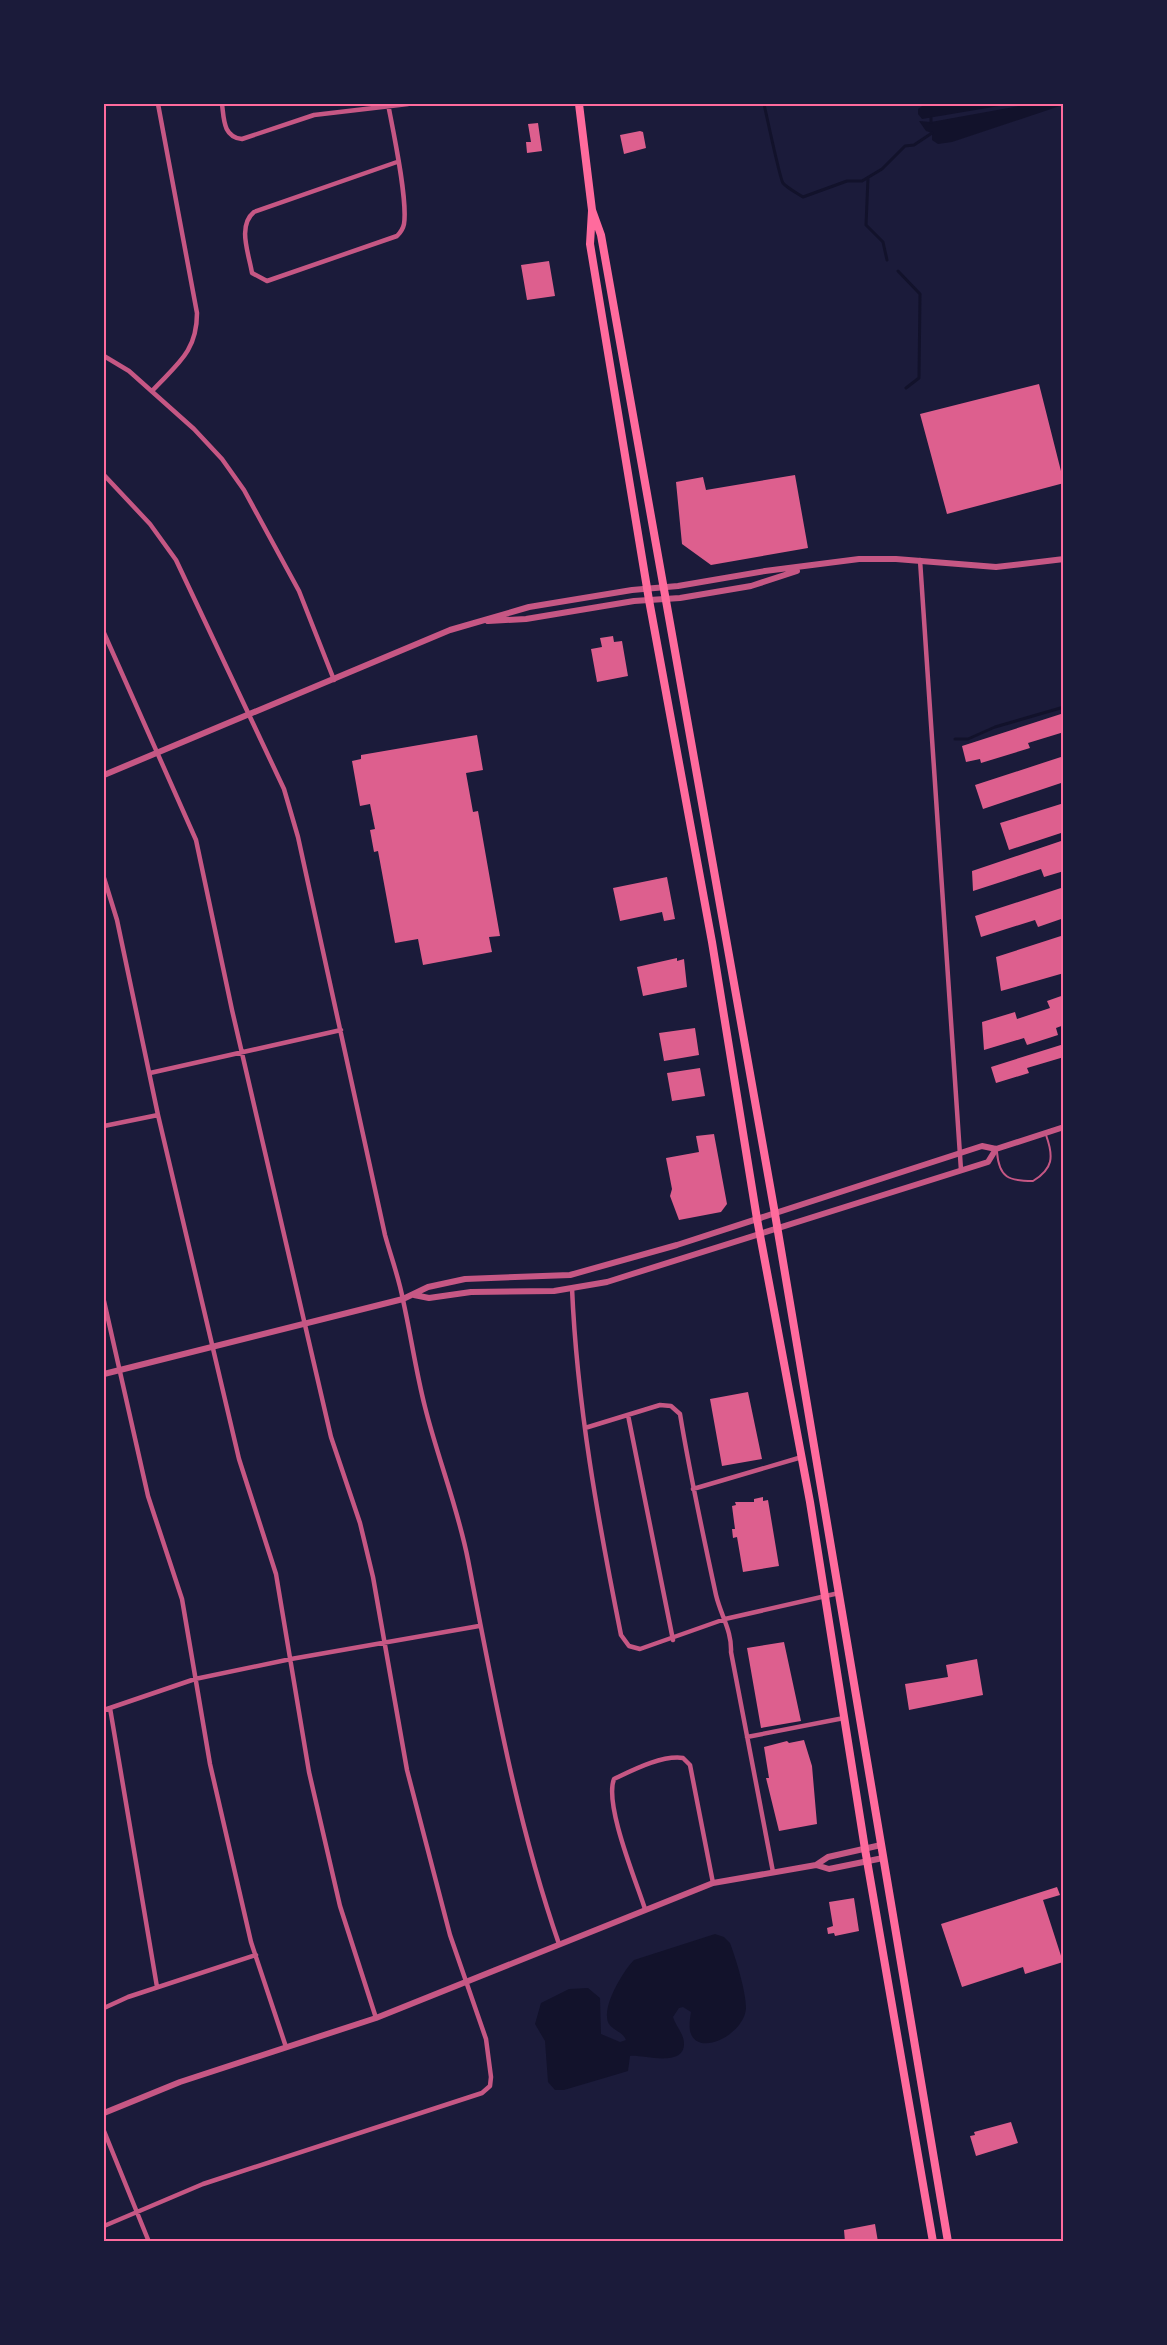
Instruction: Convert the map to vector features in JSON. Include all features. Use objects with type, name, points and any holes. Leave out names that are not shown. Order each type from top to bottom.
[{"type":"main road","points":[[579,104],[592,210],[590,244],[649,600],[712,942],[757,1219],[826,1595],[865,1849],[933,2241]]},
{"type":"main road","points":[[592,210],[601,235],[775,1214],[948,2241]]},
{"type":"street","points":[[152,391],[185,355],[194,343],[197,332],[197,313],[159,104]]},
{"type":"street","points":[[222,104],[226,131],[229,135],[242,139],[314,116],[408,104]]},
{"type":"street","points":[[389,105],[402,185],[404,226],[397,236],[267,280],[252,273],[244,226],[247,217],[254,212],[398,162]]},
{"type":"street","points":[[104,356],[129,370],[222,459],[244,490],[299,591],[334,680]]},
{"type":"street","points":[[104,475],[150,524],[176,560],[250,714],[290,808],[385,1235],[403,1299],[426,1410],[468,1559],[479,1626],[487,1646],[500,1725],[559,1944]]},
{"type":"street","points":[[104,775],[450,630],[529,607],[647,588],[859,559],[920,560],[996,567],[1064,559]]},
{"type":"street","points":[[920,560],[961,1170]]},
{"type":"street","points":[[478,622],[526,619],[752,586],[807,567]]},
{"type":"street","points":[[104,633],[196,840],[331,1437],[360,1523],[373,1577],[383,1644],[409,1780],[465,1982],[488,2049],[491,2081],[482,2093],[203,2184],[104,2226]]},
{"type":"street","points":[[104,878],[117,920],[158,1115],[238,1459],[276,1574],[309,1772],[340,1906],[376,2018]]},
{"type":"street","points":[[150,1073],[341,1030]]},
{"type":"street","points":[[104,1126],[158,1115]]},
{"type":"street","points":[[104,1374],[403,1299],[428,1287],[465,1279],[570,1275],[775,1214],[982,1146],[996,1149],[1064,1127]]},
{"type":"street","points":[[414,1295],[429,1298],[471,1292],[554,1291],[607,1281],[988,1162],[996,1149]]},
{"type":"street","points":[[573,1288],[585,1428],[596,1509],[621,1635],[629,1646],[640,1649],[673,1640],[725,1619],[839,1593]]},
{"type":"street","points":[[104,1301],[148,1496],[182,1599],[210,1764],[256,1955],[286,2048]]},
{"type":"street","points":[[585,1428],[660,1405],[671,1406],[680,1414],[693,1489],[718,1602],[732,1636],[730,1652],[773,1872]]},
{"type":"street","points":[[628,1415],[673,1640]]},
{"type":"street","points":[[693,1489],[802,1457]]},
{"type":"street","points":[[104,1710],[195,1679],[291,1659],[479,1626]]},
{"type":"street","points":[[110,1708],[158,1987]]},
{"type":"street","points":[[747,1737],[845,1718]]},
{"type":"street","points":[[645,1909],[618,1827],[611,1796],[614,1779],[626,1774],[674,1756],[683,1758],[690,1765],[713,1883]]},
{"type":"street","points":[[104,2113],[180,2082],[376,2018],[713,1883],[816,1864],[828,1857],[881,1845]]},
{"type":"street","points":[[816,1864],[829,1869],[883,1858]]},
{"type":"street","points":[[104,2008],[158,1987],[256,1955]]},
{"type":"street","points":[[104,2131],[149,2241]]},
{"type":"lane","points":[[996,1149],[1003,1174],[1013,1181],[1033,1181],[1050,1167],[1052,1156],[1045,1133]]},
{"type":"shaded area","points":[[925,104],[1011,104],[922,119],[918,114],[918,109]]},
{"type":"shaded area","points":[[1030,104],[1063,105],[952,142],[938,144],[932,140],[932,133],[926,131],[919,121],[931,122]]},
{"type":"shaded area","points":[[715,1934],[724,1937],[730,1943],[746,2001],[744,2018],[730,2034],[711,2043],[702,2043],[694,2039],[690,2031],[691,2012],[683,2007],[679,2008],[673,2017],[683,2036],[684,2043],[678,2056],[662,2058],[630,2056],[628,2071],[564,2090],[555,2090],[548,2082],[545,2041],[535,2024],[541,2003],[569,1989],[588,1988],[600,1998],[601,2034],[620,2042],[626,2040],[609,2024],[607,2017],[614,1990],[629,1965],[634,1960]]},
{"type":"building","points":[[538,123],[542,151],[527,153],[526,142],[531,142],[528,124]]},
{"type":"building","points":[[643,132],[646,148],[624,154],[620,135]]},
{"type":"building","points":[[549,261],[555,296],[527,300],[521,265]]},
{"type":"building","points":[[1039,384],[1064,483],[947,514],[920,414]]},
{"type":"building","points":[[795,475],[808,548],[711,565],[682,544],[676,482],[703,477],[706,490]]},
{"type":"building","points":[[613,636],[614,642],[622,641],[628,676],[597,682],[591,649],[602,647],[600,638]]},
{"type":"building","points":[[1064,713],[1064,732],[1028,743],[1030,748],[981,763],[980,759],[966,762],[962,746]]},
{"type":"building","points":[[477,735],[483,770],[466,773],[473,812],[478,811],[500,936],[489,937],[492,952],[423,965],[418,939],[395,943],[378,851],[374,852],[370,830],[375,829],[370,804],[360,806],[352,761],[361,759],[361,755]]},
{"type":"building","points":[[1064,756],[1064,782],[983,809],[975,785]]},
{"type":"building","points":[[1064,803],[1064,832],[1009,850],[1000,823]]},
{"type":"building","points":[[1064,840],[1064,871],[1044,877],[1041,869],[973,891],[972,871]]},
{"type":"building","points":[[667,877],[675,919],[664,921],[662,912],[620,921],[613,888]]},
{"type":"building","points":[[1064,887],[1064,918],[1038,927],[1035,920],[981,937],[975,916]]},
{"type":"building","points":[[1064,935],[1064,973],[1001,991],[996,957]]},
{"type":"building","points":[[677,958],[677,961],[684,959],[687,987],[643,996],[637,967]]},
{"type":"building","points":[[1064,995],[1064,1025],[1056,1028],[1058,1035],[1027,1045],[1024,1038],[984,1050],[982,1022],[1015,1012],[1017,1019],[1050,1008],[1047,1001]]},
{"type":"building","points":[[695,1028],[699,1055],[664,1061],[659,1033]]},
{"type":"building","points":[[1064,1044],[1064,1057],[1027,1068],[1029,1073],[996,1083],[991,1067]]},
{"type":"building","points":[[700,1068],[705,1096],[672,1101],[667,1073]]},
{"type":"building","points":[[714,1134],[727,1204],[721,1212],[679,1220],[670,1196],[672,1189],[666,1158],[699,1152],[696,1136]]},
{"type":"building","points":[[748,1392],[762,1459],[722,1466],[710,1399]]},
{"type":"building","points":[[763,1497],[763,1501],[768,1500],[779,1566],[743,1572],[737,1537],[733,1538],[732,1529],[735,1529],[732,1506],[736,1505],[735,1502],[754,1502],[754,1499]]},
{"type":"building","points":[[784,1642],[801,1721],[761,1728],[747,1648]]},
{"type":"building","points":[[977,1659],[983,1695],[909,1710],[905,1684],[948,1677],[946,1665]]},
{"type":"building","points":[[804,1740],[812,1766],[817,1824],[779,1831],[766,1778],[769,1778],[764,1747],[787,1741],[789,1743]]},
{"type":"building","points":[[1057,1887],[1060,1895],[1043,1900],[1063,1962],[1025,1974],[1023,1967],[962,1987],[941,1924]]},
{"type":"building","points":[[854,1898],[859,1931],[835,1936],[834,1933],[828,1934],[827,1928],[833,1926],[829,1902]]},
{"type":"building","points":[[1011,2122],[1018,2143],[976,2156],[970,2136],[975,2135],[974,2132]]},
{"type":"building","points":[[875,2224],[878,2242],[845,2242],[844,2230]]},
{"type":"waterway","points":[[764,104],[783,183],[803,197],[847,181],[862,181],[882,169],[905,146],[914,145],[932,133]]},
{"type":"waterway","points":[[868,178],[866,225],[883,242],[887,260]]},
{"type":"waterway","points":[[898,271],[920,294],[919,378],[906,388]]},
{"type":"waterway","points":[[955,739],[968,739],[995,727],[1064,707]]}]
